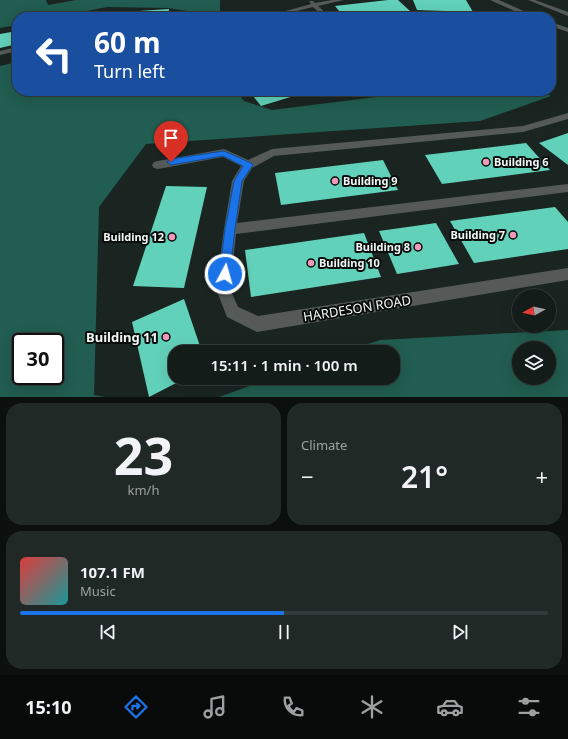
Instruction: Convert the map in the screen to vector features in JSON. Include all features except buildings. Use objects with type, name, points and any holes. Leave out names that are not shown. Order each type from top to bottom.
[{"type":"street","points":[[493,0],[522,12]]},
{"type":"street","points":[[556,26],[568,30]]},
{"type":"street","points":[[158,165],[224,154],[248,165],[272,153],[523,129],[568,116]]},
{"type":"street","name":"HARDESON ROAD","points":[[248,165],[238,181],[230,229],[223,289],[232,312],[257,324],[568,274]]},
{"type":"street","points":[[230,229],[568,188]]},
{"type":"lane","points":[[309,0],[322,12]]},
{"type":"lane","points":[[287,12],[313,4],[342,0]]},
{"type":"lane","points":[[530,0],[568,14]]},
{"type":"lane","points":[[0,53],[12,50]]},
{"type":"green space","points":[[0,0],[46,0],[48,5],[76,0],[220,0],[220,12],[194,12],[168,8],[107,7],[82,12],[12,12],[12,26],[0,28]]},
{"type":"green space","points":[[12,63],[12,96],[240,96],[244,101],[272,110],[384,96],[551,96],[480,121],[146,144],[99,207],[94,395],[105,397],[0,397],[0,66]]},
{"type":"green space","points":[[568,330],[568,397],[219,397],[252,385],[400,385],[400,345],[365,345],[380,340],[512,333],[556,333],[556,331]]},
{"type":"place","name":"Building 6","points":[[486,162]]},
{"type":"place","name":"Building 9","points":[[335,181]]},
{"type":"place","name":"Building 7","points":[[513,235]]},
{"type":"place","name":"Building 12","points":[[172,237]]},
{"type":"place","name":"Building 8","points":[[418,247]]},
{"type":"place","name":"Building 10","points":[[311,263]]},
{"type":"place","name":"Building 11","points":[[166,337]]},
{"type":"route","points":[[171,162],[224,154],[248,165],[238,181],[230,229],[225,274]]}]
